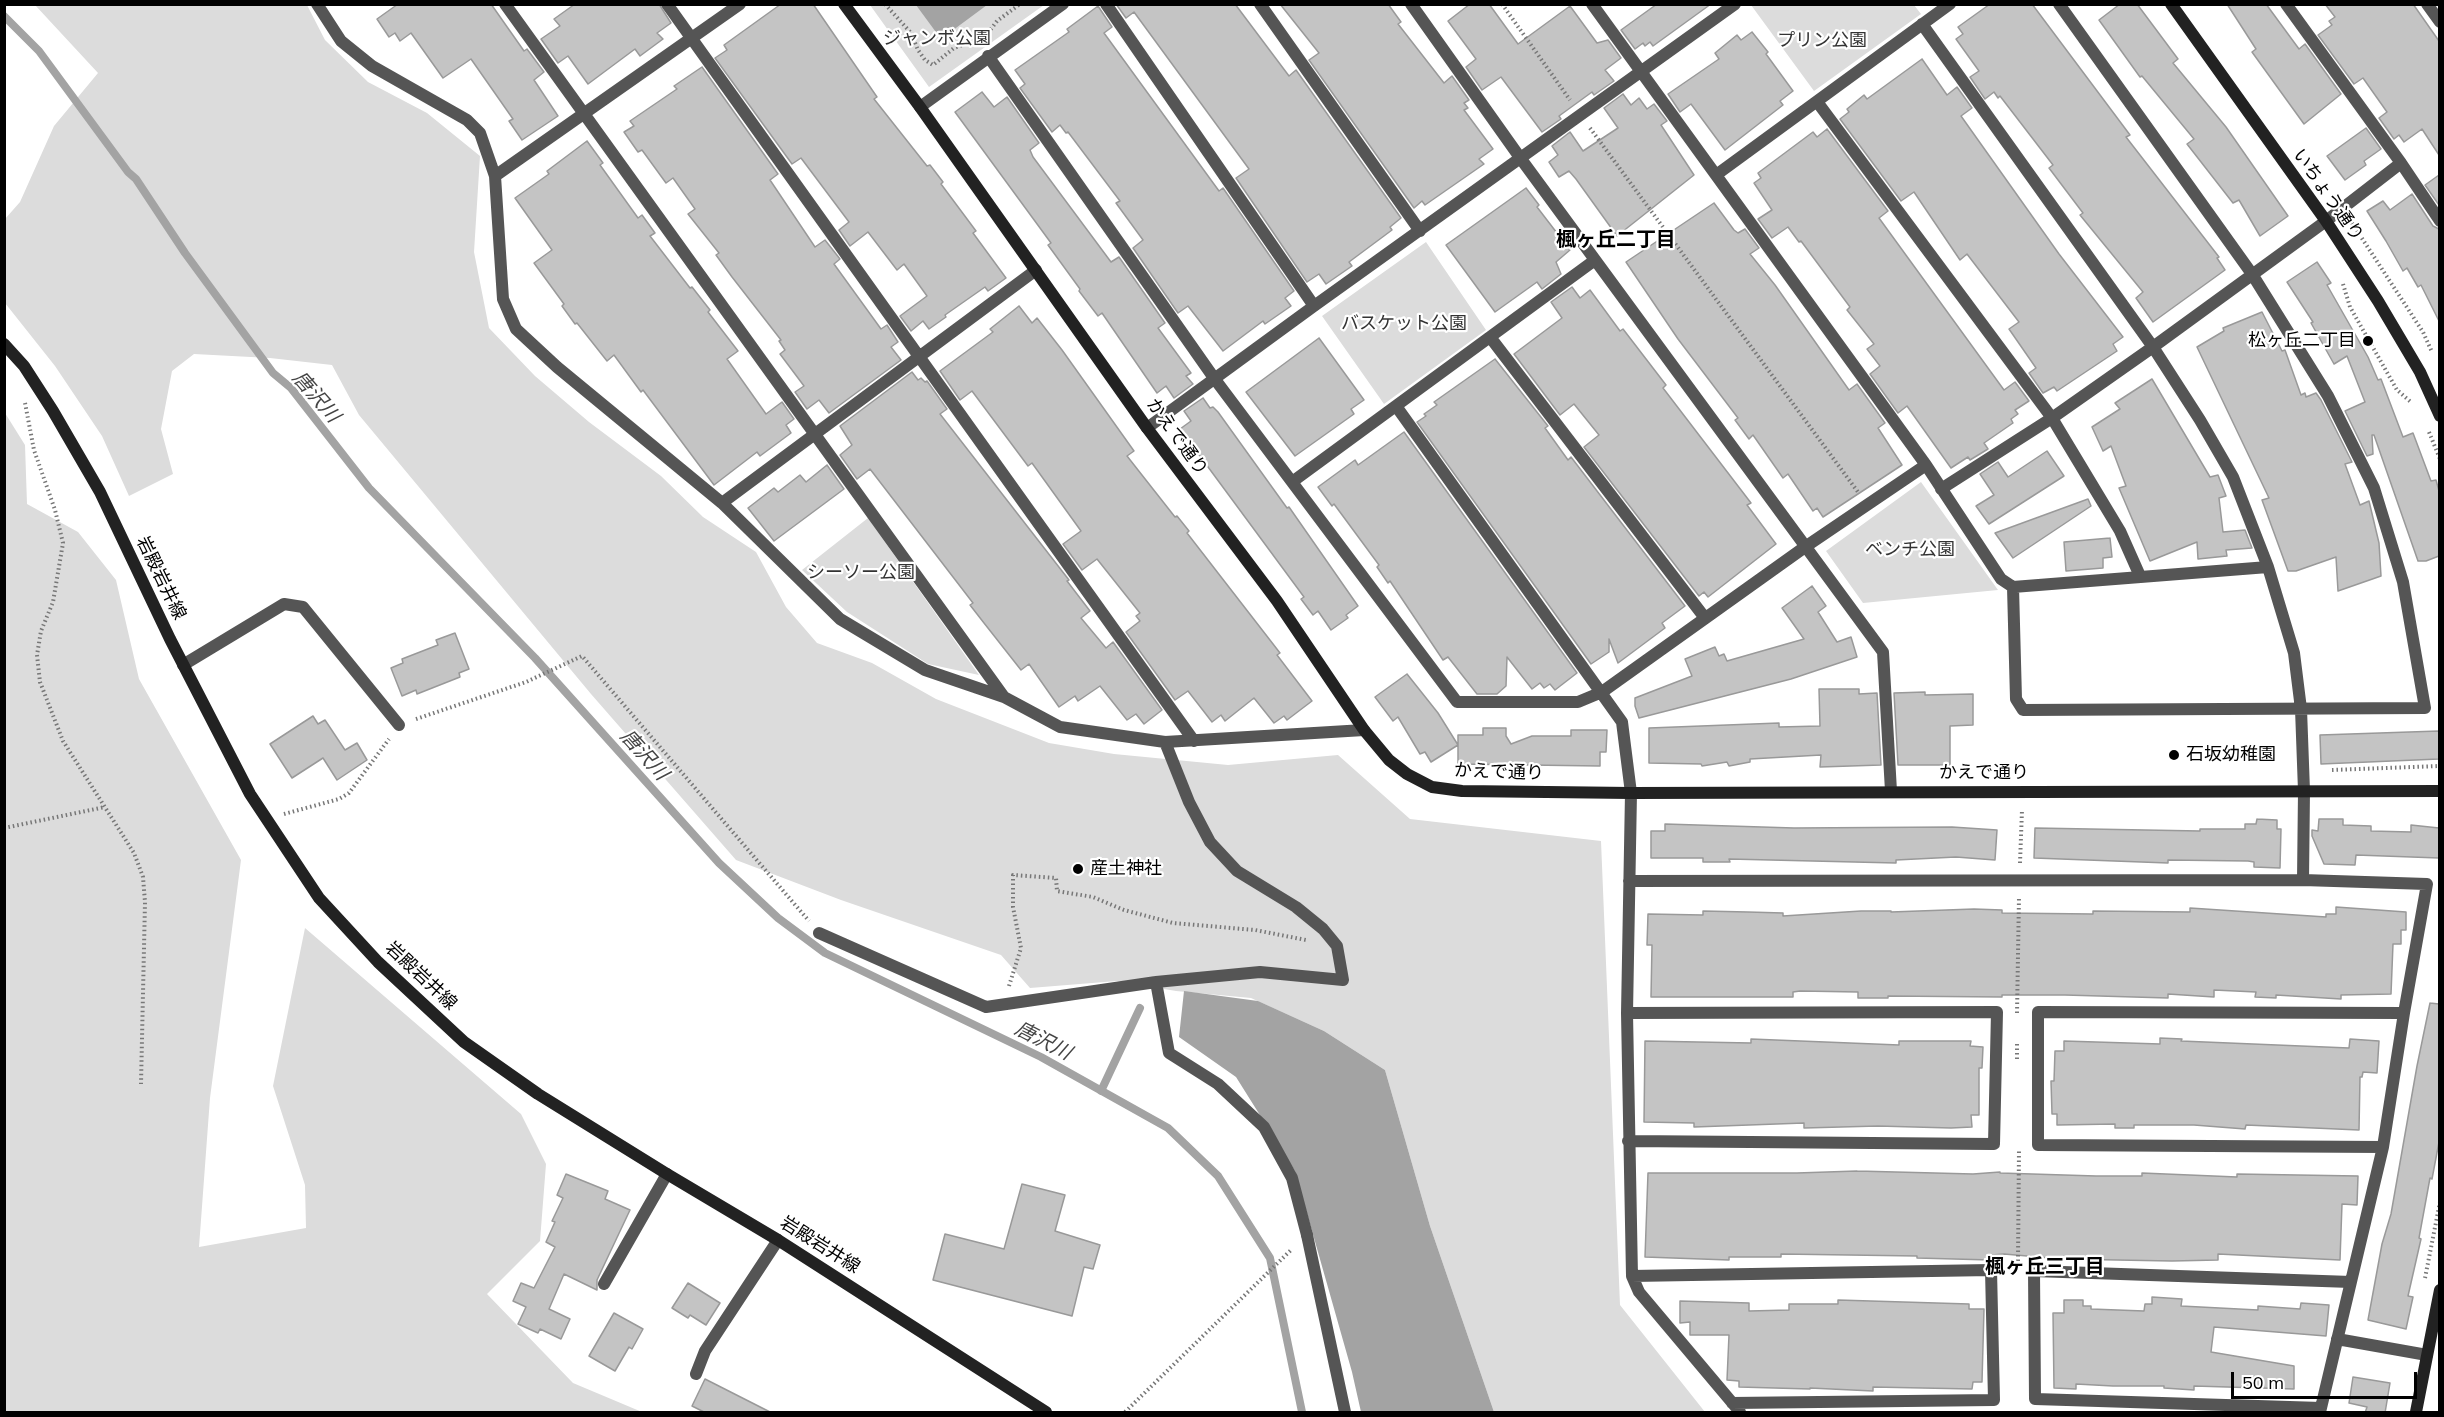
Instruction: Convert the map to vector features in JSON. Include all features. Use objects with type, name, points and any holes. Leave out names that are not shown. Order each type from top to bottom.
[{"type":"street","points":[[317,4],[341,40],[372,66],[467,120],[480,134],[495,176],[503,299],[516,328],[557,367],[722,503],[840,619],[926,670],[1004,697],[1060,727],[1165,742],[1364,730]]},
{"type":"street","points":[[505,4],[1004,697]]},
{"type":"street","points":[[667,4],[1194,741]]},
{"type":"street","points":[[495,176],[740,4]]},
{"type":"street","name":"かえで通り","points":[[844,4],[920,107],[1147,428],[1277,601],[1364,730],[1389,760],[1407,774],[1432,787],[1462,791],[1631,793],[2439,791]]},
{"type":"street","points":[[920,107],[1063,4]]},
{"type":"street","points":[[1106,4],[1314,306]]},
{"type":"street","points":[[1260,4],[1420,231]]},
{"type":"street","points":[[1411,4],[1521,159],[1883,652],[1891,791]]},
{"type":"street","points":[[1592,4],[1926,465],[2001,579],[2013,587],[2268,567]]},
{"type":"street","points":[[1147,428],[1735,4]]},
{"type":"street","points":[[1716,175],[1818,103],[1950,4]]},
{"type":"street","points":[[2013,587],[2016,699],[2023,710],[2425,708],[2403,582],[2374,488],[2328,396],[2252,273],[2059,4]]},
{"type":"street","name":"いちょう通り","points":[[2171,4],[2326,221],[2378,301],[2420,372],[2439,416]]},
{"type":"street","points":[[2286,4],[2401,163],[2439,221]]},
{"type":"street","points":[[2427,4],[2439,22]]},
{"type":"street","points":[[1922,24],[2153,347],[2200,420],[2232,477],[2268,567],[2294,654],[2301,709],[2304,791],[2303,880]]},
{"type":"street","points":[[988,57],[1214,378],[1457,702],[1578,702],[1602,692],[1805,547],[1926,465]]},
{"type":"street","points":[[1818,103],[2052,418],[2120,531],[2140,576]]},
{"type":"street","points":[[1941,489],[2052,418],[2153,347],[2326,221],[2401,163]]},
{"type":"street","points":[[1292,482],[1595,260]]},
{"type":"street","points":[[722,503],[1036,270]]},
{"type":"street","points":[[1490,337],[1705,618]]},
{"type":"street","name":"岩殿岩井線","points":[[4,344],[24,366],[100,492],[183,665],[250,794],[319,897],[378,962],[464,1042],[538,1094],[778,1240],[1046,1413]]},
{"type":"street","points":[[1396,406],[1622,722],[1631,793],[1628,1141],[1632,1276],[1639,1292],[1736,1408],[1995,1400],[1991,1270],[1632,1276]]},
{"type":"street","points":[[183,665],[285,604],[303,607],[399,725]]},
{"type":"street","points":[[819,933],[986,1007],[1156,982],[1260,972],[1343,980],[1337,946],[1323,929],[1296,907],[1237,872],[1210,842],[1189,802],[1165,742]]},
{"type":"street","points":[[1629,881],[2303,880],[2427,884],[2383,1147],[2321,1410],[2035,1399],[2034,1271],[2351,1281]]},
{"type":"street","points":[[1156,982],[1169,1053],[1218,1084],[1264,1127],[1292,1178],[1307,1235],[1345,1413]]},
{"type":"street","points":[[1628,1013],[1996,1012],[1994,1144],[1628,1141]]},
{"type":"street","points":[[2383,1147],[2038,1145],[2038,1012],[2404,1013]]},
{"type":"street","points":[[604,1284],[667,1174]]},
{"type":"street","points":[[696,1374],[705,1351],[778,1240]]},
{"type":"street","points":[[2416,1413],[2439,1290]]},
{"type":"street","points":[[2337,1339],[2427,1355]]},
{"type":"path","points":[[885,4],[910,33],[925,60],[933,65],[954,48],[989,33],[997,21],[1020,4]]},
{"type":"path","points":[[1502,4],[1840,465],[1866,505]]},
{"type":"path","points":[[2341,274],[2350,307],[2397,390],[2413,403]]},
{"type":"path","points":[[24,366],[26,414],[34,450],[55,510],[63,543],[53,602],[41,631],[38,655],[40,682],[63,741],[134,853],[143,877],[145,902],[141,1084]]},
{"type":"path","points":[[2428,430],[2439,459]]},
{"type":"path","points":[[266,818],[339,799],[349,793],[399,725],[526,682],[582,656],[819,933]]},
{"type":"path","points":[[2329,771],[2439,766]]},
{"type":"path","points":[[4,828],[105,807]]},
{"type":"path","points":[[999,1005],[1013,976],[1021,948],[1012,907],[1013,875],[1056,878],[1057,891],[1093,897],[1124,910],[1173,923],[1255,930],[1316,943],[1333,941]]},
{"type":"path","points":[[1994,1144],[2038,1145]]},
{"type":"path","points":[[2423,1287],[2439,1202]]},
{"type":"path","points":[[1125,1413],[1267,1271],[1288,1253]]},
{"type":"green space","points":[[35,5],[307,5],[325,40],[368,82],[427,113],[480,156],[474,252],[489,328],[535,376],[589,422],[661,476],[703,517],[756,552],[786,607],[817,643],[872,663],[936,699],[1049,743],[1114,754],[1228,765],[1338,755],[1410,819],[1601,841],[1620,1305],[1705,1412],[1494,1412],[1430,1226],[1385,1070],[1324,1031],[1251,998],[1176,991],[1117,981],[1030,988],[1001,955],[841,900],[736,860],[591,694],[359,415],[332,365],[270,358],[194,354],[172,371],[161,429],[173,474],[129,496],[102,436],[55,366],[5,303],[5,219],[20,202],[54,126],[98,73]]},
{"type":"green space","name":"ジャンボ公園","points":[[870,5],[1044,5],[929,87]]},
{"type":"green space","name":"プリン公園","points":[[1751,5],[1914,5],[1921,14],[1814,91]]},
{"type":"green space","name":"バスケット公園","points":[[1426,242],[1486,330],[1384,404],[1322,316]]},
{"type":"green space","points":[[5,413],[25,445],[27,504],[78,532],[116,580],[139,679],[241,860],[210,1098],[199,1247],[306,1228],[305,1185],[273,1086],[305,928],[521,1114],[546,1164],[540,1241],[487,1294],[573,1383],[642,1412],[5,1412]]},
{"type":"green space","name":"ベンチ公園","points":[[1921,482],[1998,590],[1863,603],[1826,551]]},
{"type":"green space","name":"シーソー公園","points":[[868,518],[979,675],[928,664],[847,612],[802,570]]},
{"type":"shaded area","points":[[916,5],[987,5],[941,39]]},
{"type":"shaded area","points":[[1184,991],[1258,1001],[1324,1031],[1385,1070],[1430,1226],[1494,1412],[1361,1412],[1352,1372],[1295,1171],[1236,1077],[1179,1037]]},
{"type":"building","points":[[398,4],[491,4],[524,51],[527,49],[544,72],[534,80],[558,116],[522,140],[509,121],[513,119],[471,59],[443,78],[411,33],[400,41],[395,33],[389,37],[377,19]]},
{"type":"building","points":[[575,4],[659,4],[671,23],[657,33],[663,39],[640,56],[635,49],[588,84],[568,56],[558,63],[541,39],[560,26],[554,19]]},
{"type":"building","points":[[781,4],[813,4],[877,97],[874,99],[927,166],[930,165],[943,182],[941,184],[976,231],[973,233],[1006,278],[988,291],[985,287],[929,329],[923,321],[911,331],[900,316],[927,296],[904,264],[897,270],[868,232],[850,246],[839,230],[849,222],[801,158],[792,164],[715,58],[727,50],[724,45]]},
{"type":"building","points":[[1116,4],[1235,4],[1289,76],[1296,70],[1401,218],[1390,227],[1392,230],[1349,262],[1352,266],[1326,284],[1319,274],[1307,282],[1236,178],[1249,169],[1134,12],[1126,18]]},
{"type":"building","points":[[1280,4],[1388,4],[1401,22],[1398,24],[1444,83],[1452,76],[1469,100],[1464,103],[1468,108],[1464,110],[1493,149],[1479,159],[1484,164],[1425,205],[1422,201],[1414,208],[1309,60],[1319,53]]},
{"type":"building","points":[[1470,4],[1489,4],[1518,44],[1570,6],[1597,43],[1608,40],[1621,58],[1605,70],[1614,81],[1594,95],[1592,92],[1559,116],[1561,119],[1542,132],[1501,77],[1482,90],[1466,67],[1476,59],[1448,21]]},
{"type":"building","points":[[1657,4],[1711,4],[1653,46],[1650,42],[1645,46],[1643,43],[1635,49],[1621,30]]},
{"type":"building","points":[[1990,4],[2032,4],[2130,135],[2126,137],[2219,257],[2217,258],[2225,270],[2153,322],[2136,298],[2143,292],[2080,215],[2083,213],[2049,168],[2053,165],[2000,96],[1998,98],[1994,92],[1985,99],[1970,77],[1979,71],[1956,39],[1963,34],[1958,27]]},
{"type":"building","points":[[2120,4],[2137,4],[2178,59],[2173,63],[2226,127],[2288,216],[2260,236],[2239,200],[2233,203],[2187,144],[2194,139],[2142,76],[2140,77],[2099,20]]},
{"type":"building","points":[[2227,4],[2266,4],[2299,49],[2305,44],[2341,94],[2304,124],[2252,52],[2256,49]]},
{"type":"building","points":[[2325,4],[2413,4],[2439,41],[2439,155],[2422,129],[2404,142],[2399,135],[2394,139],[2379,118],[2387,112],[2363,78],[2354,84],[2318,35],[2332,25],[2329,21],[2335,17]]},
{"type":"building","points":[[1098,6],[1112,27],[1104,33],[1219,191],[1223,188],[1294,291],[1285,298],[1291,306],[1265,324],[1263,321],[1223,351],[1188,306],[1178,313],[1133,248],[1143,240],[1116,203],[1120,201],[1068,132],[1066,133],[1060,125],[1052,132],[1020,88],[1025,84],[1015,70],[1069,32],[1067,29]]},
{"type":"building","points":[[1752,32],[1793,91],[1780,101],[1783,105],[1725,150],[1691,104],[1680,112],[1668,94],[1719,59],[1715,53],[1737,35],[1741,40]]},
{"type":"building","points":[[1922,59],[1947,95],[1957,87],[1972,108],[1961,116],[2059,254],[2123,337],[2113,344],[2117,351],[2057,391],[2054,387],[2043,393],[2029,373],[2036,368],[2009,329],[2019,322],[1967,254],[1960,260],[1914,192],[1901,201],[1840,119],[1849,112],[1847,109],[1864,95],[1867,99]]},
{"type":"building","points":[[702,67],[778,174],[770,180],[815,247],[825,240],[840,259],[834,264],[881,329],[887,325],[898,342],[891,347],[901,360],[829,413],[819,400],[807,409],[795,392],[804,386],[780,354],[785,350],[779,341],[781,340],[732,277],[716,255],[719,253],[688,214],[695,209],[673,178],[666,183],[642,150],[638,152],[624,132],[634,126],[630,121],[677,89],[674,86]]},
{"type":"building","points":[[982,92],[994,107],[1007,97],[1039,143],[1030,150],[1033,157],[1111,262],[1119,257],[1165,323],[1158,328],[1191,373],[1186,376],[1193,384],[1174,398],[1166,386],[1157,393],[1102,313],[1098,316],[1048,245],[1051,243],[955,112]]},
{"type":"building","points":[[1623,94],[1631,105],[1639,98],[1647,109],[1654,104],[1667,121],[1661,125],[1694,175],[1617,236],[1569,171],[1559,177],[1549,162],[1558,155],[1552,146],[1570,132],[1583,151],[1618,128],[1604,108]]},
{"type":"building","points":[[2366,128],[2381,149],[2364,161],[2366,165],[2345,180],[2327,156]]},
{"type":"building","points":[[1827,129],[1888,211],[1879,218],[2004,390],[2015,382],[2029,401],[2015,410],[2018,414],[2011,419],[2013,423],[1984,443],[1988,449],[1970,460],[1968,457],[1951,468],[1907,406],[1898,413],[1870,374],[1880,366],[1867,349],[1874,344],[1847,310],[1850,307],[1801,241],[1799,242],[1788,227],[1772,238],[1758,219],[1772,210],[1754,183],[1761,178],[1758,173],[1813,132],[1817,137]]},
{"type":"building","points":[[587,141],[603,163],[600,165],[638,218],[642,215],[655,233],[650,236],[710,310],[708,312],[738,351],[727,359],[766,414],[782,402],[794,419],[786,425],[791,433],[760,456],[757,452],[714,485],[614,355],[607,361],[577,323],[575,324],[562,306],[564,304],[534,263],[552,250],[515,198],[549,174],[547,171]]},
{"type":"building","points":[[2439,175],[2439,205],[2425,185]]},
{"type":"building","points":[[1526,188],[1539,205],[1537,207],[1570,250],[1556,262],[1561,274],[1542,289],[1537,282],[1495,312],[1446,245]]},
{"type":"building","points":[[2412,194],[2433,226],[2439,229],[2439,321],[2421,285],[2418,287],[2407,268],[2403,271],[2367,211],[2383,201],[2390,210]]},
{"type":"building","points":[[1714,203],[1734,230],[1738,233],[1745,229],[1759,248],[1750,254],[1775,285],[1849,390],[1857,384],[1885,423],[1878,428],[1902,465],[1823,517],[1817,508],[1813,511],[1788,474],[1783,478],[1753,435],[1749,439],[1735,420],[1738,418],[1678,339],[1626,262]]},
{"type":"building","points":[[2317,262],[2331,283],[2327,285],[2368,357],[2378,380],[2381,379],[2403,437],[2413,433],[2431,481],[2436,480],[2439,491],[2439,556],[2426,561],[2418,561],[2374,435],[2372,435],[2373,454],[2367,456],[2345,411],[2365,402],[2347,356],[2334,364],[2311,323],[2313,322],[2287,282]]},
{"type":"building","points":[[1572,287],[1580,298],[1590,290],[1620,331],[1623,329],[1666,385],[1663,388],[1751,503],[1747,505],[1776,544],[1708,597],[1704,592],[1699,596],[1584,447],[1599,435],[1574,404],[1560,415],[1514,354],[1562,318],[1551,302]]},
{"type":"building","points":[[1019,306],[1032,323],[1037,318],[1062,350],[1134,451],[1127,456],[1175,517],[1177,516],[1189,531],[1187,533],[1280,653],[1277,655],[1312,701],[1287,720],[1284,716],[1274,723],[1254,698],[1225,721],[1221,715],[1212,722],[1188,691],[1175,700],[1126,632],[1140,621],[1136,616],[1140,613],[1097,559],[1082,570],[1063,544],[1081,531],[1032,463],[1028,466],[972,391],[960,400],[940,371],[993,332],[990,329]]},
{"type":"building","points":[[2262,312],[2282,351],[2285,350],[2301,395],[2305,393],[2306,397],[2316,393],[2352,462],[2345,464],[2360,505],[2369,501],[2379,543],[2381,576],[2338,591],[2336,557],[2296,571],[2288,571],[2262,500],[2269,498],[2197,347],[2224,331],[2223,328]]},
{"type":"building","points":[[1319,338],[1364,400],[1351,409],[1354,414],[1295,456],[1246,392]]},
{"type":"building","points":[[1495,359],[1548,426],[1545,428],[1568,460],[1571,457],[1685,606],[1662,623],[1665,628],[1618,663],[1609,639],[1609,652],[1591,664],[1417,422],[1437,405],[1434,402]]},
{"type":"building","points":[[912,372],[918,380],[921,378],[927,381],[947,409],[940,414],[1069,580],[1067,581],[1090,611],[1081,618],[1106,648],[1113,642],[1162,710],[1144,724],[1136,714],[1127,720],[1100,686],[1078,701],[1075,696],[1059,707],[1029,664],[1021,670],[970,605],[973,603],[870,469],[857,479],[840,455],[852,445],[840,426]]},
{"type":"building","points":[[2152,379],[2210,477],[2218,475],[2226,496],[2219,498],[2223,532],[2245,530],[2252,548],[2226,550],[2227,556],[2198,559],[2197,542],[2150,561],[2119,488],[2126,486],[2111,446],[2103,451],[2092,427],[2120,409],[2115,403]]},
{"type":"building","points":[[1203,398],[1210,408],[1213,407],[1218,412],[1287,508],[1289,507],[1358,606],[1346,615],[1348,618],[1331,630],[1318,611],[1313,615],[1301,599],[1304,597],[1180,429],[1191,421],[1184,411]]},
{"type":"building","points":[[1404,432],[1577,673],[1555,690],[1550,684],[1544,688],[1540,683],[1532,689],[1507,657],[1506,686],[1497,694],[1477,694],[1448,657],[1443,660],[1390,581],[1388,583],[1377,567],[1379,565],[1334,504],[1332,506],[1318,487],[1355,460],[1358,465]]},
{"type":"building","points":[[2047,451],[2064,476],[1989,524],[1976,506],[1994,495],[1980,474],[1998,462],[2008,477]]},
{"type":"building","points":[[827,465],[844,489],[774,541],[748,508],[774,488],[778,492],[800,475],[806,482]]},
{"type":"building","points":[[2088,499],[2091,506],[2013,558],[1995,533]]},
{"type":"building","points":[[2110,538],[2112,557],[2103,558],[2103,568],[2066,571],[2064,542]]},
{"type":"building","points":[[1812,586],[1826,606],[1818,612],[1837,642],[1851,637],[1857,657],[1791,679],[1639,718],[1635,698],[1692,676],[1685,659],[1715,647],[1719,656],[1724,654],[1727,661],[1804,639],[1782,608]]},
{"type":"building","points":[[455,633],[469,669],[459,673],[460,677],[417,694],[416,690],[402,696],[391,668],[403,663],[402,659],[438,645],[436,640]]},
{"type":"building","points":[[1407,674],[1438,713],[1458,745],[1431,762],[1425,752],[1420,754],[1398,717],[1393,721],[1375,697]]},
{"type":"building","points":[[1819,689],[1859,689],[1859,694],[1877,693],[1881,765],[1820,767],[1821,755],[1750,759],[1750,762],[1729,766],[1727,762],[1702,766],[1701,764],[1649,763],[1649,728],[1779,723],[1779,727],[1820,726]]},
{"type":"building","points":[[1925,692],[1925,695],[1973,694],[1973,725],[1950,726],[1950,765],[1898,765],[1894,693]]},
{"type":"building","points":[[313,716],[318,724],[325,720],[345,750],[357,743],[367,760],[337,780],[323,758],[292,778],[270,744]]},
{"type":"building","points":[[1483,728],[1506,728],[1506,736],[1511,744],[1532,736],[1571,736],[1571,730],[1607,730],[1606,752],[1600,752],[1600,766],[1458,764],[1458,735],[1483,735]]},
{"type":"building","points":[[2439,731],[2439,759],[2321,764],[2320,735]]},
{"type":"building","points":[[2257,819],[2277,820],[2277,829],[2281,829],[2280,868],[2254,867],[2254,862],[2248,861],[2168,860],[2168,863],[2034,858],[2035,828],[2200,831],[2200,829],[2245,829],[2245,824],[2256,824]]},
{"type":"building","points":[[2319,819],[2343,819],[2343,825],[2371,826],[2371,831],[2411,832],[2411,825],[2439,828],[2439,858],[2356,855],[2355,865],[2324,864],[2312,836],[2312,830],[2318,831]]},
{"type":"building","points":[[1665,824],[1794,828],[1952,827],[1997,830],[1995,860],[1956,857],[1896,860],[1896,863],[1729,859],[1730,862],[1703,862],[1703,858],[1651,858],[1651,831],[1665,831]]},
{"type":"building","points":[[2336,907],[2406,912],[2406,930],[2401,930],[2401,944],[2393,944],[2391,994],[2341,995],[2341,999],[2276,995],[2276,998],[2255,997],[2256,992],[2214,990],[2214,997],[2168,994],[2168,998],[2002,995],[2002,997],[1858,998],[1858,992],[1800,991],[1793,992],[1793,997],[1651,997],[1652,945],[1647,945],[1648,914],[1703,915],[1703,911],[1783,913],[1783,916],[1861,911],[1974,909],[2002,910],[2002,913],[2093,914],[2093,911],[2190,912],[2190,908],[2326,917],[2326,914],[2336,914]]},
{"type":"building","points":[[2430,1003],[2439,1004],[2439,1142],[2408,1296],[2413,1297],[2406,1329],[2368,1320],[2382,1244],[2391,1214]]},
{"type":"building","points":[[2160,1038],[2182,1039],[2181,1041],[2349,1048],[2350,1039],[2379,1041],[2377,1073],[2363,1072],[2360,1077],[2359,1130],[2246,1125],[2245,1129],[2194,1125],[2134,1125],[2134,1128],[2115,1128],[2115,1124],[2057,1125],[2057,1114],[2052,1114],[2051,1081],[2054,1081],[2055,1051],[2064,1051],[2064,1041],[2160,1044]]},
{"type":"building","points":[[1751,1039],[1899,1045],[1899,1041],[1971,1041],[1970,1046],[1983,1047],[1982,1068],[1979,1068],[1979,1115],[1971,1115],[1972,1127],[1951,1128],[1878,1126],[1804,1128],[1804,1123],[1694,1127],[1694,1123],[1644,1122],[1645,1041],[1751,1043]]},
{"type":"building","points":[[1857,1171],[1973,1174],[2000,1172],[2096,1176],[2142,1176],[2142,1173],[2237,1177],[2237,1174],[2358,1176],[2357,1205],[2342,1204],[2340,1260],[2218,1254],[2218,1260],[2172,1261],[2062,1259],[2004,1254],[1991,1255],[1991,1260],[1917,1258],[1917,1256],[1781,1254],[1781,1257],[1729,1257],[1729,1260],[1645,1257],[1648,1173]]},
{"type":"building","points":[[566,1174],[608,1191],[605,1199],[630,1210],[597,1280],[597,1290],[564,1274],[549,1309],[570,1319],[561,1339],[540,1329],[538,1333],[518,1324],[526,1307],[513,1301],[521,1283],[534,1288],[555,1247],[546,1242],[555,1222],[552,1221],[563,1198],[557,1195]]},
{"type":"building","points":[[1022,1184],[1065,1195],[1055,1231],[1100,1245],[1093,1269],[1084,1267],[1072,1316],[933,1280],[945,1234],[1004,1249]]},
{"type":"building","points":[[688,1283],[720,1303],[706,1325],[672,1308]]},
{"type":"building","points":[[2152,1297],[2182,1299],[2181,1306],[2258,1310],[2258,1306],[2300,1309],[2301,1303],[2329,1305],[2326,1336],[2214,1327],[2211,1352],[2294,1366],[2294,1389],[2194,1386],[2194,1390],[2164,1388],[2164,1386],[2076,1384],[2076,1389],[2054,1388],[2053,1313],[2064,1313],[2064,1300],[2083,1300],[2083,1306],[2091,1306],[2091,1309],[2144,1311],[2145,1304],[2152,1304]]},
{"type":"building","points":[[1838,1300],[1969,1304],[1969,1309],[1984,1309],[1982,1382],[1973,1382],[1972,1389],[1873,1387],[1873,1391],[1739,1387],[1739,1381],[1727,1380],[1729,1335],[1690,1335],[1690,1322],[1680,1323],[1680,1301],[1749,1303],[1749,1311],[1789,1310],[1789,1304],[1838,1304]]},
{"type":"building","points":[[614,1313],[643,1329],[632,1349],[629,1347],[615,1371],[589,1356]]},
{"type":"building","points":[[2353,1377],[2390,1383],[2385,1413],[2365,1413],[2367,1407],[2349,1403]]},
{"type":"building","points":[[705,1379],[772,1413],[706,1413],[692,1406]]},
{"type":"waterway","name":"唐沢川","points":[[4,16],[39,51],[128,172],[136,179],[185,253],[273,373],[291,388],[369,488],[535,658],[719,863],[778,918],[825,953],[1041,1057],[1168,1128],[1218,1176],[1270,1258],[1302,1412]]},
{"type":"waterway","points":[[1101,1091],[1140,1008]]},
{"type":"place","name":"松ヶ丘二丁目","points":[[2368,341]]},
{"type":"place","name":"石坂幼稚園","points":[[2174,755]]},
{"type":"place","name":"産土神社","points":[[1078,869]]},
{"type":"district","name":"楓ヶ丘二丁目","points":[[1616,240]]},
{"type":"district","name":"楓ヶ丘三丁目","points":[[2045,1267]]}]
